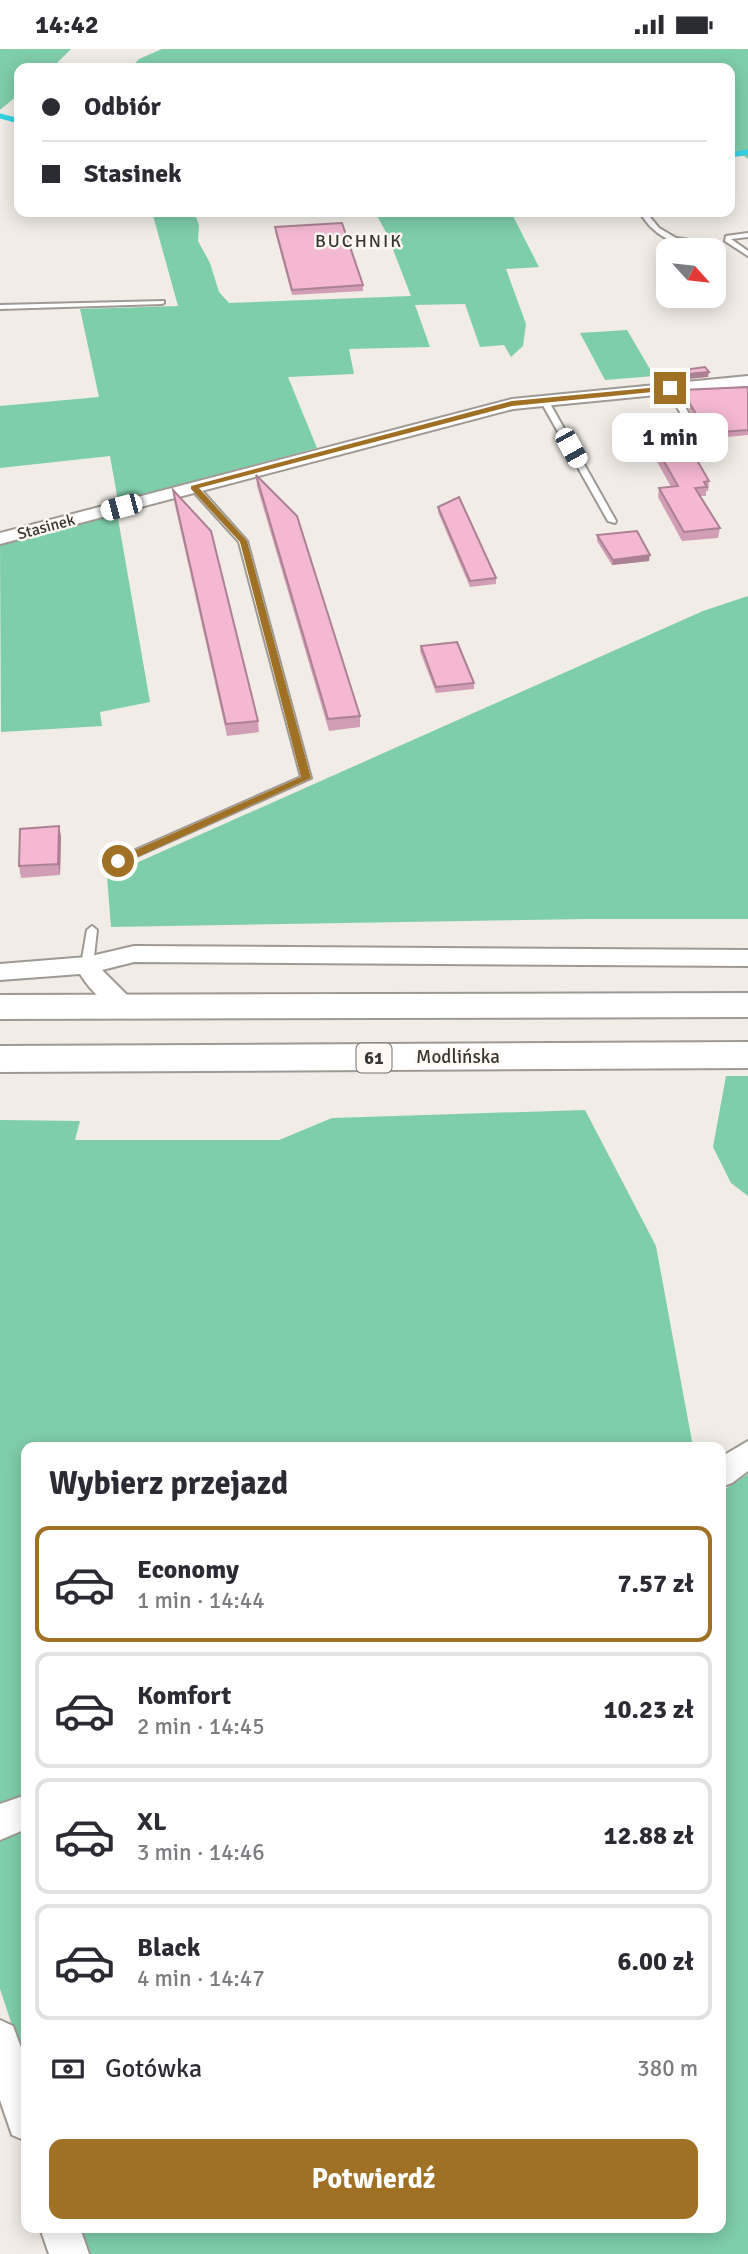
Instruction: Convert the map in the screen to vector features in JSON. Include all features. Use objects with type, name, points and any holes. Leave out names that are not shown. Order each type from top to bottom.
[{"type":"main road","points":[[0,1007],[748,1005]]},
{"type":"main road","name":"Modlińska","points":[[0,1059],[748,1055]]},
{"type":"street","name":"Stasinek","points":[[0,539],[512,404],[748,381]]},
{"type":"street","points":[[0,972],[87,965],[134,954],[748,957]]},
{"type":"street","points":[[87,965],[93,975],[126,1006]]},
{"type":"street","points":[[0,996],[52,1006]]},
{"type":"street","points":[[726,1469],[748,1454]]},
{"type":"street","points":[[0,1822],[21,1814]]},
{"type":"street","points":[[0,2039],[21,2105]]},
{"type":"street","points":[[63,2233],[69,2254]]},
{"type":"lane","points":[[647,217],[653,227],[672,238]]},
{"type":"lane","points":[[748,235],[728,237],[732,244],[748,254]]},
{"type":"lane","points":[[0,307],[162,302]]},
{"type":"lane","points":[[670,388],[707,452]]},
{"type":"lane","points":[[544,400],[612,521]]},
{"type":"lane","points":[[118,861],[306,778],[243,541],[194,487]]},
{"type":"lane","points":[[87,965],[92,930]]},
{"type":"green space","points":[[0,49],[71,49],[57,63],[14,63],[14,98],[0,110]]},
{"type":"green space","points":[[162,49],[748,49],[748,159],[744,156],[735,157],[735,63],[135,63]]},
{"type":"green space","points":[[153,217],[196,217],[199,225],[198,241],[210,263],[219,292],[229,303],[411,296],[378,217],[514,217],[539,267],[506,269],[526,324],[523,346],[511,357],[504,345],[480,347],[465,304],[415,305],[430,347],[349,349],[354,374],[288,377],[317,448],[118,501],[110,456],[0,468],[0,406],[99,397],[80,309],[178,306]]},
{"type":"green space","points":[[627,330],[654,376],[605,380],[580,333]]},
{"type":"green space","points":[[117,513],[150,702],[100,712],[102,726],[1,732],[0,544]]},
{"type":"green space","points":[[748,596],[748,919],[111,927],[107,876],[703,611]]},
{"type":"green space","points":[[726,1076],[748,1076],[748,1196],[731,1183],[713,1147]]},
{"type":"green space","points":[[585,1110],[656,1246],[692,1442],[21,1442],[21,1797],[0,1804],[0,1120],[80,1121],[75,1140],[279,1140],[332,1118]]},
{"type":"green space","points":[[748,1474],[748,2254],[89,2254],[82,2233],[726,2233],[726,1489]]},
{"type":"green space","points":[[21,1823],[21,2052],[0,1989],[0,1830]]},
{"type":"building","points":[[342,223],[363,285],[292,290],[275,227]]},
{"type":"building","points":[[705,367],[709,372],[654,377],[653,374]]},
{"type":"building","points":[[748,387],[748,430],[707,433],[682,390]]},
{"type":"building","points":[[671,415],[709,481],[704,482],[707,487],[695,488],[720,528],[684,532],[659,488],[678,486],[639,418]]},
{"type":"building","points":[[256,475],[297,516],[360,716],[328,719]]},
{"type":"building","points":[[173,490],[211,531],[258,721],[226,724]]},
{"type":"building","points":[[459,497],[496,578],[470,581],[438,507]]},
{"type":"building","points":[[637,531],[650,555],[613,560],[597,535]]},
{"type":"building","points":[[457,642],[474,683],[436,687],[421,646]]},
{"type":"building","points":[[59,826],[58,864],[19,866],[20,829]]},
{"type":"waterway","points":[[0,116],[14,120]]},
{"type":"waterway","points":[[735,154],[748,152]]},
{"type":"district","name":"BUCHNIK","points":[[359,241]]},
{"type":"route","points":[[118,861],[306,778],[243,541],[194,487],[512,404],[670,388]]}]
